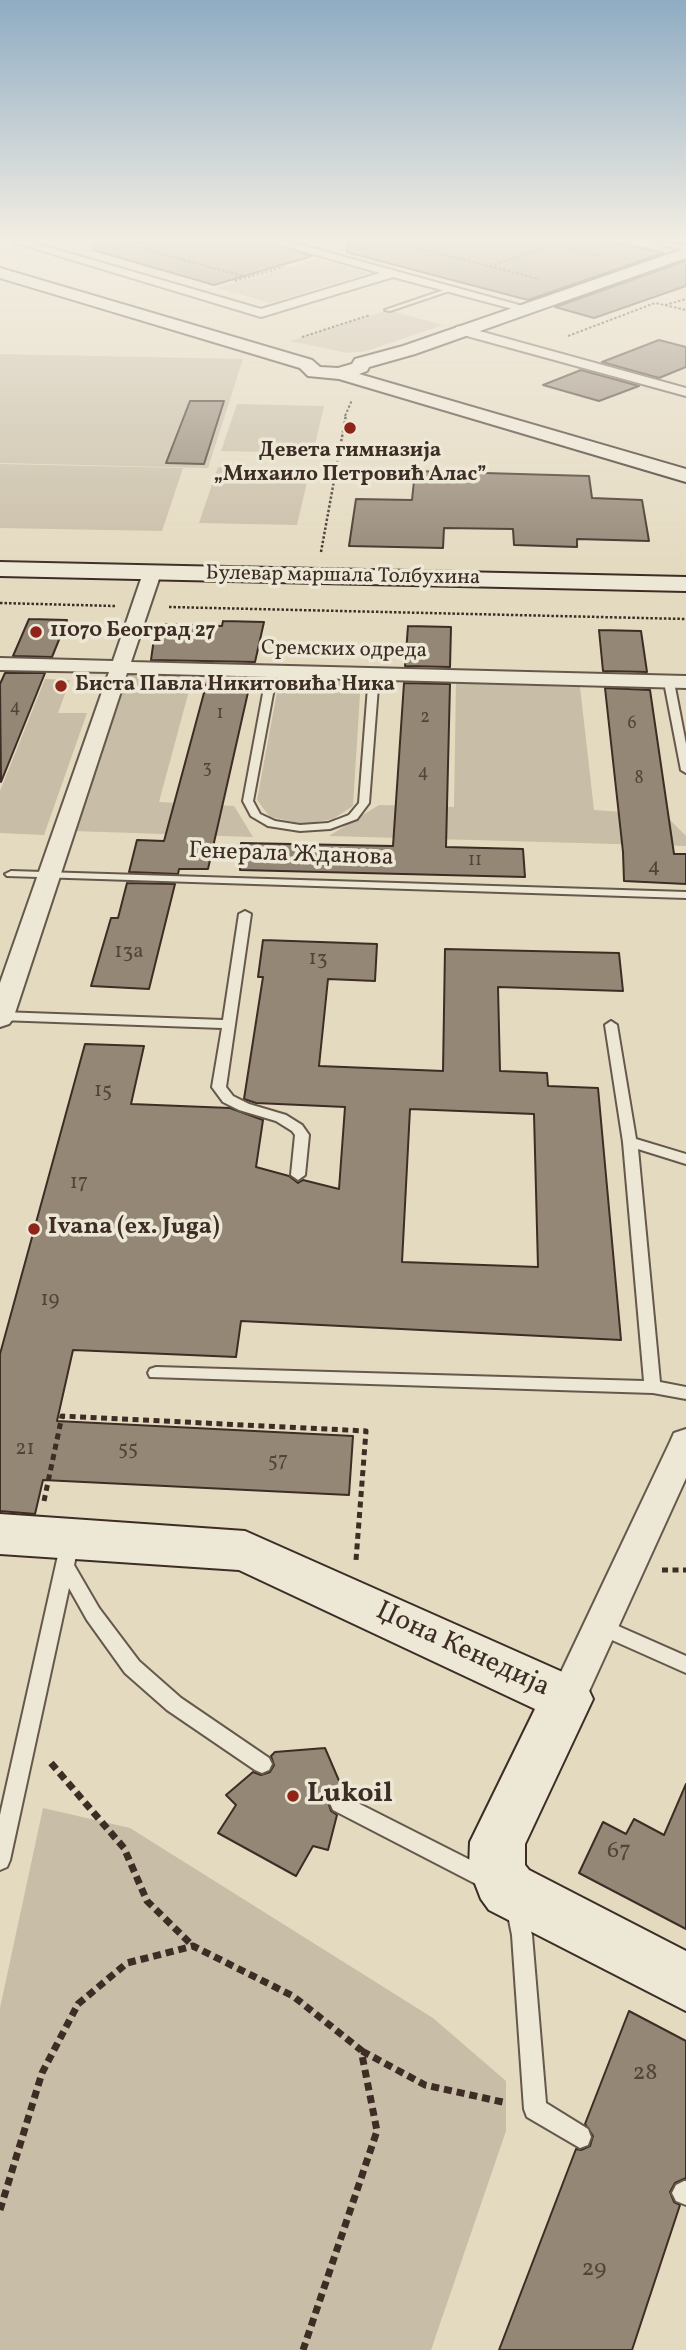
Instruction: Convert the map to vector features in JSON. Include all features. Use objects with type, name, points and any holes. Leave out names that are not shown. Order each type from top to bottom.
[{"type":"street","points":[[285,352],[315,360]]},
{"type":"street","points":[[288,352],[315,360]]},
{"type":"street","points":[[315,360],[315,372],[403,352]]},
{"type":"street","points":[[542,352],[686,392]]},
{"type":"street","points":[[352,365],[686,460]]},
{"type":"street","points":[[352,365],[686,476]]},
{"type":"street","name":"Булевар маршала Толбухина","points":[[0,569],[146,590],[686,584]]},
{"type":"street","name":"Булевар маршала Толбухина","points":[[0,585],[686,599]]},
{"type":"street","points":[[1,1017],[146,590]]},
{"type":"street","name":"Сремских одреда","points":[[0,664],[678,682]]},
{"type":"street","points":[[567,1699],[686,1442]]},
{"type":"street","name":"Џона Кенедија","points":[[0,1534],[68,1552],[245,1551],[567,1699],[498,1842],[497,1868],[509,1890]]},
{"type":"street","points":[[509,1890],[686,1982]]},
{"type":"lane","points":[[272,672],[248,801],[256,816],[272,824],[300,828],[330,826],[353,817],[364,803],[374,674]]},
{"type":"lane","points":[[678,682],[686,770]]},
{"type":"lane","name":"Генерала Жданова","points":[[11,874],[686,895]]},
{"type":"lane","points":[[245,914],[219,1087],[228,1098],[244,1107],[281,1118],[297,1128],[302,1135],[298,1175]]},
{"type":"lane","points":[[1,1017],[229,1024]]},
{"type":"lane","points":[[611,1026],[630,1142],[653,1387]]},
{"type":"lane","points":[[630,1142],[686,1159]]},
{"type":"lane","points":[[156,1373],[653,1387],[686,1392]]},
{"type":"lane","points":[[0,1860],[68,1552]]},
{"type":"lane","points":[[68,1552],[99,1623],[132,1667],[174,1704],[262,1764]]},
{"type":"lane","points":[[600,1626],[686,1665]]},
{"type":"lane","points":[[340,1803],[509,1890],[518,1913],[522,1934],[535,2109],[580,2137]]},
{"type":"path","points":[[319,564],[347,407],[353,398]]},
{"type":"path","points":[[0,603],[146,590],[686,619]]},
{"type":"path","points":[[51,1467],[62,1416],[366,1431],[353,1601]]},
{"type":"path","points":[[28,1736],[124,1848],[147,1900],[194,1946],[293,1996],[361,2050],[425,2085],[535,2109]]},
{"type":"path","points":[[0,2210],[42,2073],[78,2004],[127,1963],[194,1946]]},
{"type":"path","points":[[303,2350],[377,2132],[361,2050]]},
{"type":"shaded area","points":[[0,354],[243,359],[208,468],[0,463]]},
{"type":"shaded area","points":[[237,404],[324,406],[313,453],[221,451]]},
{"type":"shaded area","points":[[0,464],[183,468],[162,531],[0,528]]},
{"type":"shaded area","points":[[218,467],[310,469],[297,525],[199,523]]},
{"type":"shaded area","points":[[127,674],[193,676],[159,802],[234,806],[253,837],[74,831]]},
{"type":"shaded area","points":[[280,676],[361,678],[353,806],[333,819],[304,824],[270,817],[257,800]]},
{"type":"shaded area","points":[[45,679],[70,680],[58,713],[87,713],[44,835],[0,833],[0,791]]},
{"type":"shaded area","points":[[456,683],[580,687],[594,810],[665,815],[686,836],[686,846],[329,836],[379,805],[454,807]]},
{"type":"shaded area","points":[[43,1808],[130,1828],[433,2018],[506,2081],[506,2131],[431,2350],[0,2350],[0,2008]]},
{"type":"building","points":[[629,352],[686,352],[686,367],[659,378],[602,362]]},
{"type":"building","points":[[581,370],[639,386],[599,401],[543,385]]},
{"type":"building","points":[[190,401],[224,401],[204,464],[166,463]]},
{"type":"building","points":[[415,471],[589,476],[592,498],[642,500],[649,541],[577,539],[577,547],[514,545],[513,529],[444,528],[443,548],[349,546],[356,499],[412,500]]},
{"type":"building","points":[[29,619],[67,620],[52,657],[13,656]]},
{"type":"building","points":[[223,621],[264,622],[255,662],[151,660],[156,624],[222,626]]},
{"type":"building","points":[[408,626],[451,627],[450,667],[405,666]]},
{"type":"building","points":[[599,630],[641,631],[647,672],[603,671]]},
{"type":"building","points":[[5,673],[45,673],[1,782],[0,684]]},
{"type":"building","points":[[208,678],[251,679],[208,869],[179,869],[178,874],[129,872],[137,840],[164,841]]},
{"type":"building","points":[[404,683],[450,684],[446,847],[523,849],[525,877],[240,870],[241,843],[393,846]]},
{"type":"building","points":[[605,688],[650,690],[674,854],[686,854],[686,884],[624,881]]},
{"type":"building","points":[[127,883],[175,884],[149,989],[91,986],[111,918],[118,918]]},
{"type":"building","points":[[263,940],[377,944],[375,981],[328,979],[319,1066],[443,1071],[445,949],[619,953],[623,991],[498,987],[500,1071],[547,1073],[548,1086],[598,1088],[621,1340],[241,1321],[236,1357],[73,1350],[57,1421],[353,1436],[349,1495],[43,1480],[35,1514],[0,1511],[0,1354],[85,1044],[144,1046],[131,1104],[230,1108],[263,1120],[256,1167],[289,1176],[298,1183],[303,1180],[339,1189],[345,1107],[256,1103],[244,1099],[263,977],[258,977]],"holes":[[[410,1109],[534,1114],[538,1267],[402,1262]]]},
{"type":"building","points":[[325,1748],[343,1790],[332,1793],[328,1802],[331,1811],[337,1815],[328,1850],[313,1846],[296,1876],[218,1833],[236,1805],[226,1795],[253,1772],[261,1775],[270,1772],[274,1765],[271,1756],[275,1752]]},
{"type":"building","points":[[686,1784],[686,1929],[579,1873],[603,1822],[626,1834],[634,1819],[664,1835]]},
{"type":"building","points":[[629,2011],[686,2041],[686,2178],[675,2183],[670,2192],[674,2202],[680,2205],[632,2350],[499,2350],[576,2149],[590,2146],[593,2136],[585,2124]]},
{"type":"place","name":"Девета гимназија „Михаило Петровић Алас”","points":[[350,428]]},
{"type":"place","name":"11070 Београд 27","points":[[36,632]]},
{"type":"place","name":"Биста Павла Никитовића Ника","points":[[61,686]]},
{"type":"place","name":"Ivana (ex. Juga)","points":[[34,1229]]},
{"type":"place","name":"Lukoil","points":[[293,1796]]}]
